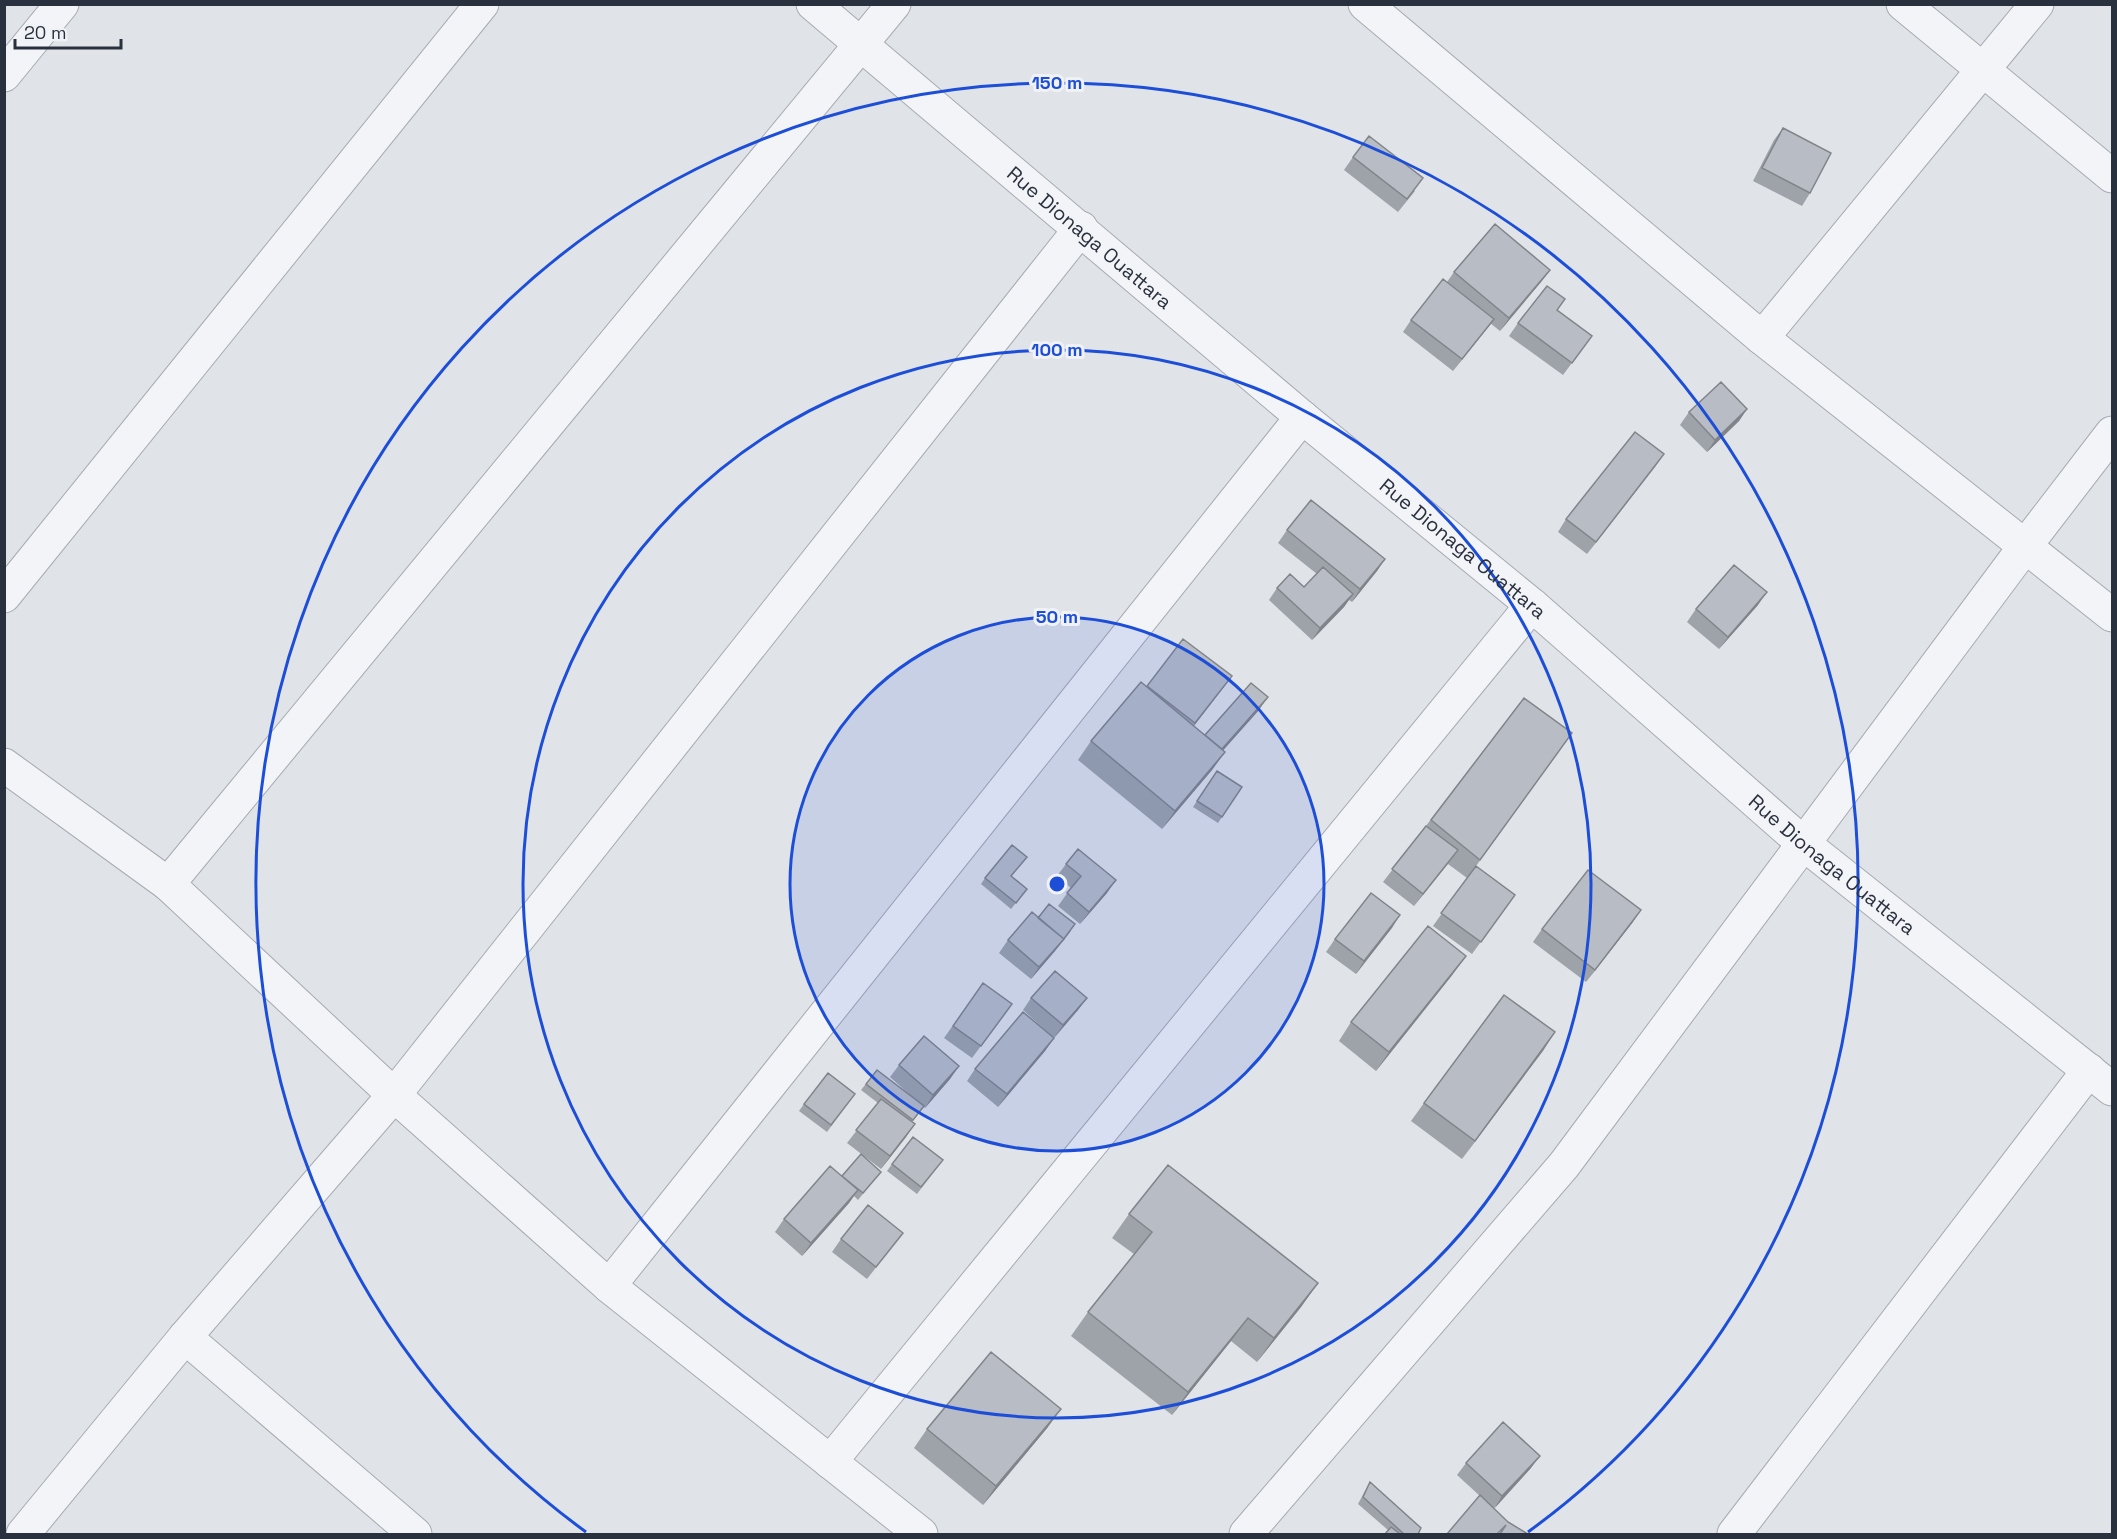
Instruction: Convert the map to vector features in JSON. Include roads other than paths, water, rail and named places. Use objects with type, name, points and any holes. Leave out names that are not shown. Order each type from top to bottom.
[{"type":"street","points":[[4,75],[62,4]]},
{"type":"street","points":[[4,596],[482,4]]},
{"type":"street","name":"Rue Dionaga Ouattara","points":[[813,4],[1302,417],[1532,605],[1804,844],[2101,1079]]},
{"type":"street","points":[[168,884],[894,4]]},
{"type":"street","points":[[1365,4],[1762,338],[2112,615]]},
{"type":"street","points":[[1903,4],[2112,176]]},
{"type":"street","points":[[1762,338],[2037,4]]},
{"type":"street","points":[[23,1534],[185,1336],[393,1095],[1081,228]]},
{"type":"street","points":[[609,1286],[1302,417]]},
{"type":"street","points":[[1246,1534],[1564,1166],[2026,545],[2112,433]]},
{"type":"street","points":[[830,1462],[1532,605]]},
{"type":"street","points":[[4,765],[168,884],[393,1095],[609,1286],[921,1534]]},
{"type":"street","points":[[1734,1534],[2101,1079]]},
{"type":"street","points":[[185,1336],[415,1534]]}]
